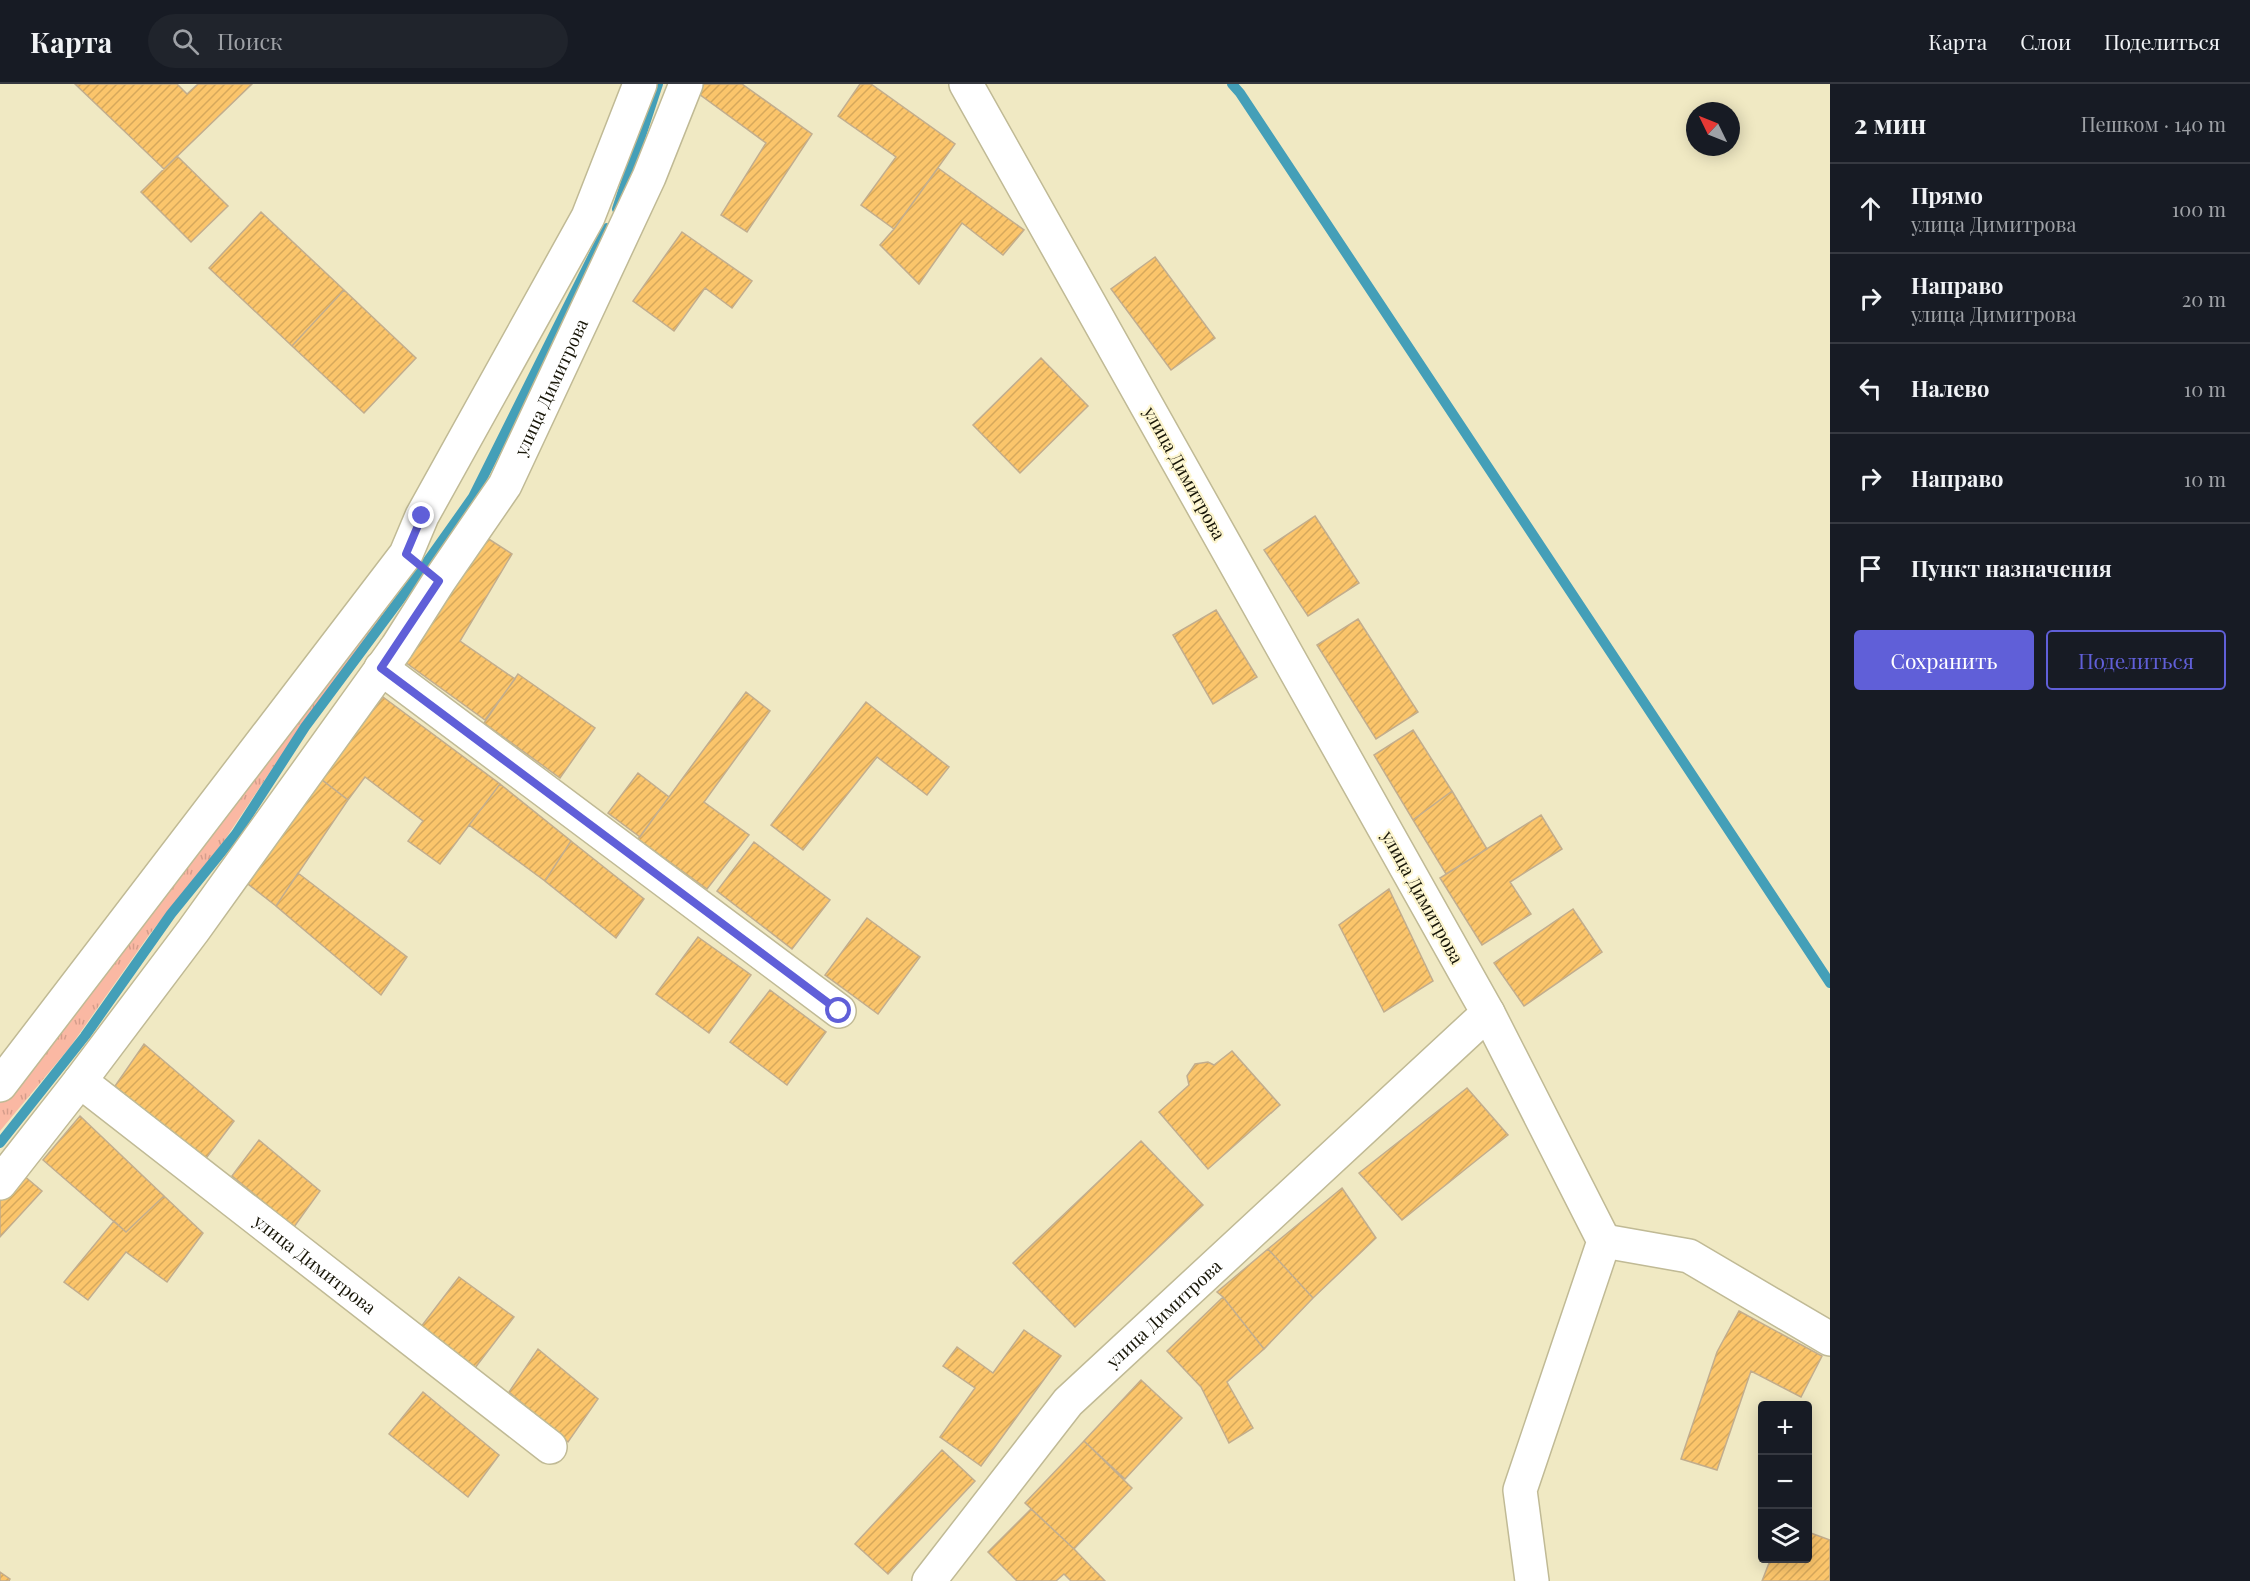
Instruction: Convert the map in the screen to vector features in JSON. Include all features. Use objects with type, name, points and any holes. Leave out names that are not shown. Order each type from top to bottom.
[{"type":"street","points":[[0,1085],[406,554],[422,516],[588,217],[640,84]]},
{"type":"street","name":"улица Димитрова","points":[[0,1184],[193,931],[381,668],[505,485],[649,177],[686,84]]},
{"type":"street","name":"улица Димитрова","points":[[928,1581],[1068,1402],[1488,1013],[966,84]]},
{"type":"street","points":[[406,554],[439,581]]},
{"type":"street","points":[[381,668],[839,1011]]},
{"type":"street","points":[[1488,1013],[1604,1241],[1520,1490],[1532,1581]]},
{"type":"street","name":"улица Димитрова","points":[[80,1081],[550,1447]]},
{"type":"street","points":[[1604,1241],[1689,1256],[1830,1339]]},
{"type":"green space","points":[[401,570],[411,578],[276,763],[224,841],[149,935],[70,1047],[0,1131],[0,1095]]},
{"type":"building","points":[[75,84],[177,84],[187,94],[198,84],[252,84],[164,169]]},
{"type":"building","points":[[704,84],[742,84],[812,134],[747,232],[721,215],[766,143],[699,94]]},
{"type":"building","points":[[860,84],[871,84],[955,144],[894,229],[861,205],[896,157],[838,116]]},
{"type":"building","points":[[177,156],[228,206],[191,242],[141,192]]},
{"type":"building","points":[[938,168],[1024,230],[1003,255],[962,223],[919,284],[880,245]]},
{"type":"building","points":[[261,212],[344,290],[292,346],[209,268]]},
{"type":"building","points":[[682,232],[752,281],[732,308],[705,288],[674,331],[633,301]]},
{"type":"building","points":[[1155,257],[1215,338],[1171,370],[1111,289]]},
{"type":"building","points":[[344,290],[416,358],[364,413],[292,346]]},
{"type":"building","points":[[1041,358],[1088,406],[1020,473],[973,425]]},
{"type":"building","points":[[1315,516],[1359,583],[1308,616],[1264,550]]},
{"type":"building","points":[[484,536],[512,554],[460,641],[515,679],[485,720],[405,662]]},
{"type":"building","points":[[1216,610],[1257,677],[1213,704],[1173,635]]},
{"type":"building","points":[[1358,619],[1418,712],[1376,739],[1317,645]]},
{"type":"building","points":[[518,674],[595,728],[560,778],[484,723]]},
{"type":"building","points":[[746,692],[770,711],[704,802],[749,835],[707,889],[638,839]]},
{"type":"building","points":[[383,697],[500,784],[440,864],[408,841],[423,821],[365,777],[348,800],[321,779]]},
{"type":"building","points":[[866,702],[949,767],[927,795],[877,757],[803,850],[771,825]]},
{"type":"building","points":[[1413,730],[1452,791],[1413,820],[1374,755]]},
{"type":"building","points":[[638,773],[669,797],[640,837],[608,813]]},
{"type":"building","points":[[321,779],[348,800],[276,906],[248,884]]},
{"type":"building","points":[[500,784],[571,841],[545,881],[469,825]]},
{"type":"building","points":[[1452,791],[1487,849],[1446,874],[1413,820]]},
{"type":"building","points":[[1541,815],[1562,849],[1510,882],[1531,914],[1482,945],[1440,878]]},
{"type":"building","points":[[571,841],[644,899],[616,938],[545,881]]},
{"type":"building","points":[[754,842],[830,900],[792,949],[717,891]]},
{"type":"building","points":[[298,873],[407,957],[381,995],[276,906]]},
{"type":"building","points":[[1389,889],[1433,981],[1384,1012],[1339,925]]},
{"type":"building","points":[[1573,909],[1602,952],[1524,1006],[1494,963]]},
{"type":"building","points":[[867,918],[920,957],[878,1014],[825,975]]},
{"type":"building","points":[[698,937],[751,975],[709,1033],[656,994]]},
{"type":"building","points":[[770,990],[826,1032],[787,1085],[730,1042]]},
{"type":"building","points":[[144,1044],[234,1121],[204,1161],[115,1086]]},
{"type":"building","points":[[1232,1051],[1280,1105],[1208,1169],[1159,1112],[1189,1085],[1187,1076],[1195,1064],[1208,1062],[1214,1065]]},
{"type":"building","points":[[1467,1088],[1508,1135],[1402,1220],[1359,1173]]},
{"type":"building","points":[[80,1116],[164,1196],[126,1232],[43,1160]]},
{"type":"building","points":[[259,1140],[320,1191],[294,1227],[232,1176]]},
{"type":"building","points":[[1141,1141],[1203,1205],[1075,1327],[1013,1263]]},
{"type":"building","points":[[23,1175],[42,1191],[0,1237],[0,1201]]},
{"type":"building","points":[[1342,1188],[1376,1238],[1313,1298],[1268,1249]]},
{"type":"building","points":[[164,1196],[203,1233],[167,1282],[126,1252],[88,1300],[64,1282],[114,1221],[126,1232]]},
{"type":"building","points":[[1268,1249],[1313,1298],[1264,1349],[1217,1292]]},
{"type":"building","points":[[459,1277],[514,1317],[475,1368],[420,1328]]},
{"type":"building","points":[[1223,1297],[1264,1349],[1227,1382],[1253,1428],[1229,1443],[1201,1387],[1167,1351]]},
{"type":"building","points":[[1739,1311],[1822,1356],[1801,1397],[1751,1371],[1717,1470],[1681,1459],[1717,1352]]},
{"type":"building","points":[[1024,1330],[1061,1356],[981,1466],[940,1437],[975,1388],[943,1366],[957,1347],[993,1373]]},
{"type":"building","points":[[538,1349],[598,1399],[568,1442],[509,1392]]},
{"type":"building","points":[[1141,1380],[1182,1418],[1125,1479],[1084,1441]]},
{"type":"building","points":[[423,1392],[499,1455],[468,1497],[389,1434]]},
{"type":"building","points":[[1084,1441],[1132,1488],[1074,1549],[1025,1503]]},
{"type":"building","points":[[942,1450],[975,1481],[888,1574],[855,1544]]},
{"type":"building","points":[[1031,1509],[1105,1581],[1071,1581],[1064,1574],[1056,1581],[1017,1581],[988,1552]]},
{"type":"building","points":[[1812,1533],[1830,1540],[1830,1581],[1762,1581],[1769,1563],[1812,1563]]},
{"type":"building","points":[[0,1572],[10,1579],[9,1581],[0,1581]]},
{"type":"waterway","points":[[617,209],[658,84]]},
{"type":"waterway","points":[[1232,84],[1830,983]]},
{"type":"waterway","points":[[0,1143],[85,1036],[171,914],[236,834],[305,727],[473,497],[607,228]]},
{"type":"route","points":[[422,516],[406,554],[439,581],[381,668],[839,1011]]}]
